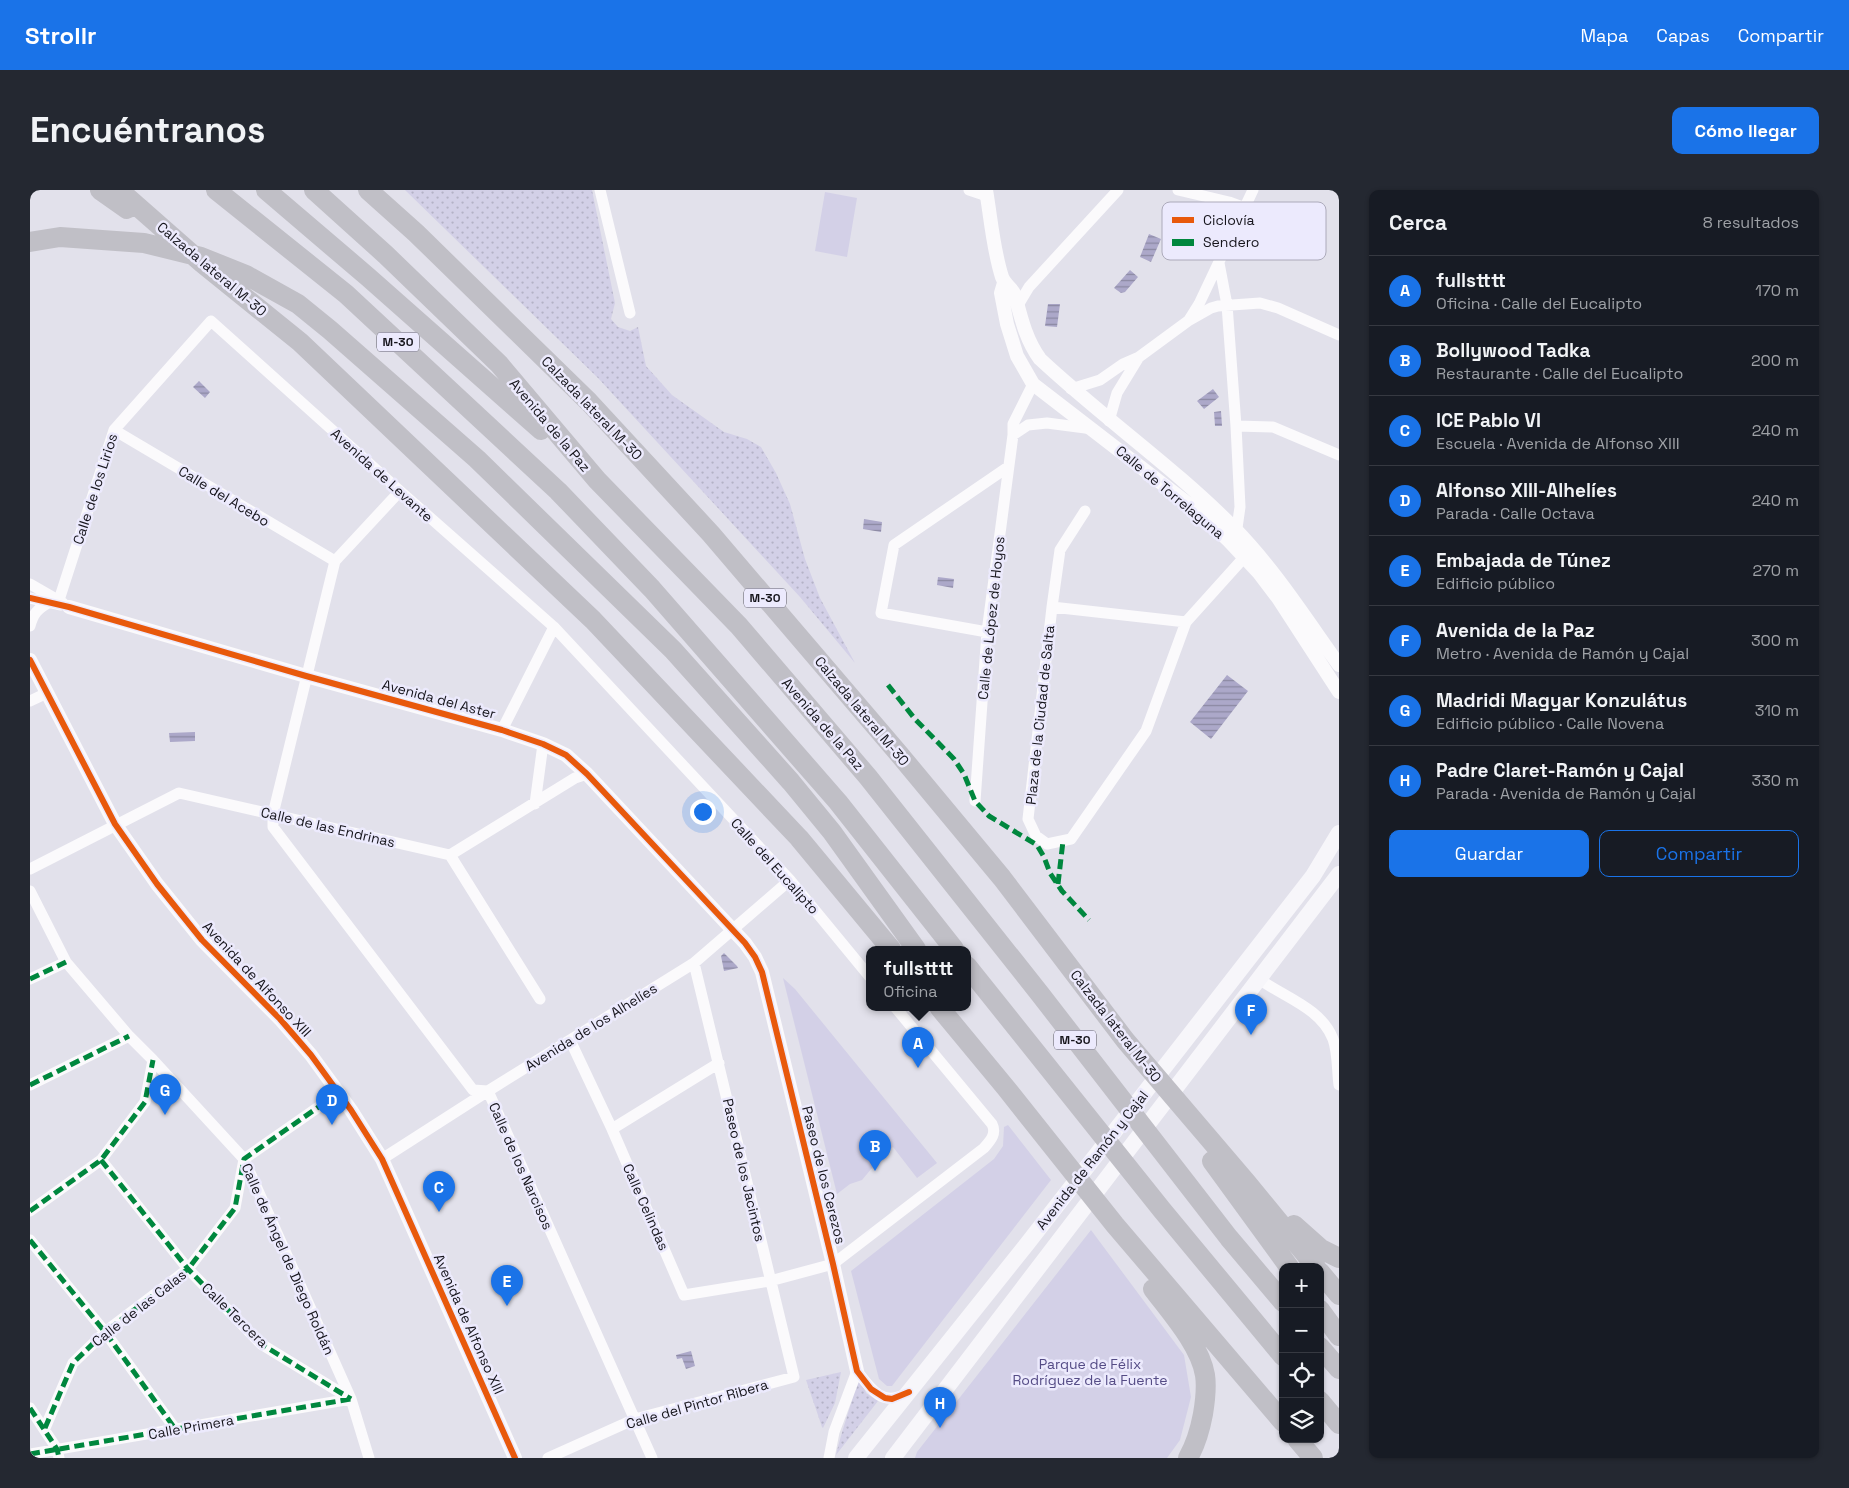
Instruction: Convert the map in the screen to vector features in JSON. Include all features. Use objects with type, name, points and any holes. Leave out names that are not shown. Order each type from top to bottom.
[{"type":"highway","points":[[100,190],[202,263]]},
{"type":"highway","name":"Calzada lateral M-30","points":[[118,190],[202,263],[300,342],[593,620],[799,838],[889,946]]},
{"type":"highway","points":[[266,190],[368,277],[597,480]]},
{"type":"highway","name":"Avenida de la Paz","points":[[314,190],[499,364],[597,480],[739,626],[868,777],[1040,994],[1229,1238],[1279,1297]]},
{"type":"highway","name":"Calzada lateral M-30","points":[[368,190],[416,233],[589,402],[710,534],[899,754],[1002,878],[1124,1040],[1247,1183],[1313,1263]]},
{"type":"highway","name":"M-30","points":[[220,194],[346,294],[558,491],[652,589],[838,802],[951,946]]},
{"type":"highway","points":[[30,242],[60,237],[144,243],[201,257],[246,275],[298,304],[338,336],[477,459],[673,650],[792,782],[832,832],[914,946]]},
{"type":"highway","points":[[30,254],[90,239]]},
{"type":"highway","points":[[792,782],[828,817],[899,897],[950,946]]},
{"type":"highway","name":"M-30","points":[[971,971],[1162,1210],[1281,1353]]},
{"type":"highway","points":[[942,1011],[1115,1225],[1279,1417]]},
{"type":"highway","points":[[957,1011],[1006,1088]]},
{"type":"highway","name":"M-30","points":[[1124,1040],[1286,1263]]},
{"type":"highway","points":[[1247,1183],[1321,1249],[1339,1258]]},
{"type":"highway","points":[[1115,1225],[1140,1272],[1180,1324],[1199,1356],[1205,1375],[1205,1400],[1200,1432],[1188,1458]]},
{"type":"highway","points":[[1324,1277],[1339,1295]]},
{"type":"highway","points":[[1324,1315],[1339,1336]]},
{"type":"highway","points":[[1324,1352],[1339,1369]]},
{"type":"highway","points":[[1324,1406],[1339,1424]]},
{"type":"highway","points":[[1300,1443],[1313,1458]]},
{"type":"main road","name":"Avenida de Ramón y Cajal","points":[[856,1458],[1027,1244],[1313,876],[1339,833]]},
{"type":"main road","name":"Avenida de Ramón y Cajal","points":[[893,1458],[1339,874]]},
{"type":"street","points":[[600,190],[630,313]]},
{"type":"street","points":[[969,190],[987,193],[998,263],[1004,283],[1014,292],[1017,307],[1032,348],[1040,359],[1071,389],[1100,380],[1123,364],[1139,358],[1188,321],[1211,308],[1260,303],[1278,308],[1339,334]]},
{"type":"street","points":[[1017,307],[1029,287],[1118,190]]},
{"type":"street","points":[[1178,190],[1229,202]]},
{"type":"street","points":[[1248,202],[1253,190]]},
{"type":"street","points":[[1188,321],[1199,304],[1220,260]]},
{"type":"street","points":[[1219,263],[1227,305],[1236,426],[1240,507],[1236,530]]},
{"type":"street","points":[[1004,283],[1001,293],[1007,324],[1017,356],[1033,384]]},
{"type":"street","name":"Calle de los Lirios","points":[[59,603],[114,430],[211,321]]},
{"type":"street","name":"Avenida de Levante","points":[[211,321],[554,627]]},
{"type":"street","points":[[1109,421],[1117,393],[1139,358]]},
{"type":"street","name":"Calle de Torrelaguna","points":[[1033,384],[1094,429],[1195,509],[1246,553],[1268,566],[1339,665]]},
{"type":"street","name":"Calle de López de Hoyos","points":[[975,801],[987,632],[1013,424],[1033,384]]},
{"type":"street","name":"Calle de Torrelaguna","points":[[1071,389],[1194,489],[1236,530],[1246,553],[1278,598],[1339,692]]},
{"type":"street","points":[[1013,435],[1028,426],[1047,423],[1094,429]]},
{"type":"street","points":[[1236,426],[1273,427],[1339,455]]},
{"type":"street","name":"Calle del Acebo","points":[[114,430],[335,561]]},
{"type":"street","points":[[987,632],[881,613],[894,545],[1008,467]]},
{"type":"street","points":[[273,814],[335,561],[400,491]]},
{"type":"street","name":"Plaza de la Ciudad de Salta","points":[[1085,511],[1060,550],[1052,607],[1028,819],[1036,836],[1046,844],[1071,839],[1146,731],[1186,622],[1246,553]]},
{"type":"street","points":[[30,584],[59,603]]},
{"type":"street","points":[[30,598],[59,603]]},
{"type":"street","points":[[30,626],[35,613],[42,607],[59,603]]},
{"type":"street","name":"Avenida del Aster","points":[[59,603],[306,676],[502,730],[543,744],[566,755],[587,774],[733,930]]},
{"type":"street","name":"Plaza de la Ciudad de Salta","points":[[1052,607],[1186,622]]},
{"type":"street","points":[[502,730],[554,627]]},
{"type":"street","name":"Calle del Eucalipto","points":[[554,627],[790,880],[866,972]]},
{"type":"street","name":"Avenida de Alfonso XIII","points":[[30,660],[115,824],[157,884],[202,940],[280,1019],[340,1092],[382,1160],[515,1458]]},
{"type":"street","points":[[30,701],[47,693]]},
{"type":"street","points":[[535,804],[543,744]]},
{"type":"street","points":[[540,1000],[450,855],[575,778],[587,774]]},
{"type":"street","name":"Calle de las Endrinas","points":[[30,869],[179,793],[450,855]]},
{"type":"street","name":"Calle de los Narcisos","points":[[273,814],[273,827],[473,1090],[488,1091],[652,1458]]},
{"type":"street","name":"Avenida de los Alhelíes","points":[[382,1160],[488,1091],[694,964],[790,880]]},
{"type":"street","name":"Calle de Ángel de Diego Roldán","points":[[30,891],[66,962],[129,1036],[244,1159],[352,1399],[369,1458]]},
{"type":"street","name":"Paseo de los Cerezos","points":[[733,930],[755,957],[762,972],[857,1371],[871,1389],[885,1398],[892,1399],[909,1392]]},
{"type":"street","points":[[30,979],[66,962]]},
{"type":"street","name":"Paseo de los Jacintos","points":[[694,964],[794,1377]]},
{"type":"street","points":[[1260,979],[1314,1014],[1328,1030],[1335,1049],[1339,1085]]},
{"type":"street","points":[[770,1281],[833,1264],[984,1148],[990,1141],[994,1131],[992,1124],[898,1011]]},
{"type":"street","points":[[30,1085],[129,1036]]},
{"type":"street","name":"Calle Celindas","points":[[570,1040],[612,1129],[684,1295],[770,1281]]},
{"type":"street","points":[[30,1211],[101,1160],[145,1102],[153,1060]]},
{"type":"street","points":[[612,1129],[719,1063]]},
{"type":"street","points":[[244,1159],[340,1092]]},
{"type":"street","name":"Calle de las Calas","points":[[45,1428],[73,1363],[105,1332],[188,1269],[235,1208],[244,1159]]},
{"type":"street","name":"Calle Tercera","points":[[101,1160],[188,1269],[261,1344],[352,1399]]},
{"type":"street","points":[[30,1240],[105,1332],[176,1430]]},
{"type":"street","points":[[829,1458],[834,1432],[857,1371]]},
{"type":"street","name":"Calle del Pintor Ribera","points":[[548,1458],[635,1419],[794,1377]]},
{"type":"street","name":"Calle Primera","points":[[30,1454],[58,1453],[352,1399]]},
{"type":"street","points":[[30,1408],[45,1428],[58,1453]]},
{"type":"green space","points":[[405,190],[592,190],[615,303],[611,319],[618,327],[630,331],[638,327],[646,366],[672,395],[724,432],[747,439],[761,447],[776,473],[790,504],[805,559],[820,598],[855,663],[800,597],[598,378]]},
{"type":"green space","points":[[825,192],[857,198],[847,257],[815,251]]},
{"type":"green space","points":[[783,978],[795,989],[937,1163],[917,1178],[893,1147],[878,1158],[880,1161],[862,1180],[850,1184],[837,1194]]},
{"type":"green space","points":[[1008,1125],[1051,1180],[892,1386],[887,1386],[879,1379],[851,1271],[994,1159],[1003,1146],[1004,1127]]},
{"type":"green space","name":"Parque de Félix Rodríguez de la Fuente","points":[[1091,1230],[1184,1355],[1191,1397],[1180,1440],[1167,1458],[915,1458],[917,1452]]},
{"type":"green space","points":[[841,1372],[835,1403],[823,1428],[806,1380]]},
{"type":"green space","points":[[859,1376],[866,1393],[878,1401],[836,1455],[841,1435]]},
{"type":"shaded area","points":[[1149,234],[1161,239],[1151,262],[1140,257]]},
{"type":"shaded area","points":[[1130,270],[1138,277],[1125,292],[1121,293],[1114,288]]},
{"type":"shaded area","points":[[1048,304],[1060,304],[1057,327],[1045,326]]},
{"type":"shaded area","points":[[199,381],[210,392],[205,398],[193,387]]},
{"type":"shaded area","points":[[1213,389],[1219,397],[1204,409],[1197,401]]},
{"type":"shaded area","points":[[1221,411],[1222,426],[1215,426],[1214,412]]},
{"type":"shaded area","points":[[864,519],[882,522],[881,532],[863,529]]},
{"type":"shaded area","points":[[938,577],[954,579],[953,588],[937,585]]},
{"type":"shaded area","points":[[1227,675],[1248,691],[1211,739],[1190,722]]},
{"type":"shaded area","points":[[195,732],[195,741],[170,742],[169,733]]},
{"type":"shaded area","points":[[724,953],[738,968],[724,971],[721,956]]},
{"type":"shaded area","points":[[691,1351],[695,1366],[686,1369],[682,1358],[677,1359],[676,1355]]},
{"type":"marked path","points":[[888,685],[915,719],[954,759],[964,774],[975,801],[989,816],[1037,845],[1050,873],[1062,891],[1089,920]]},
{"type":"marked path","points":[[1058,884],[1063,841]]},
{"type":"marked path","points":[[30,979],[66,962]]},
{"type":"marked path","points":[[30,1085],[129,1036]]},
{"type":"marked path","points":[[30,1211],[101,1160],[145,1102],[153,1060]]},
{"type":"marked path","points":[[45,1428],[73,1363],[105,1332],[188,1269],[235,1208],[244,1159],[340,1092]]},
{"type":"marked path","points":[[101,1160],[188,1269],[261,1344],[351,1399]]},
{"type":"marked path","points":[[30,1240],[105,1332],[176,1430]]},
{"type":"marked path","points":[[30,1454],[351,1399]]},
{"type":"marked path","points":[[30,1408],[57,1449],[59,1458]]},
{"type":"cycle path","points":[[30,598],[69,607],[306,676],[502,730],[543,744],[566,755],[587,774],[745,943],[755,957],[762,972],[857,1371],[871,1389],[885,1398],[892,1399],[909,1392]]},
{"type":"cycle path","points":[[30,660],[115,824],[157,884],[202,940],[280,1019],[311,1055],[351,1110],[382,1159],[515,1458]]},
{"type":"place","name":"Avenida de la Paz","points":[[1251,1035]]},
{"type":"place","name":"fullstttt","points":[[918,1068]]},
{"type":"place","name":"Madridi Magyar Konzulátus","points":[[165,1115]]},
{"type":"place","name":"Alfonso XIII-Alhelíes","points":[[332,1125]]},
{"type":"place","name":"Bollywood Tadka","points":[[875,1171]]},
{"type":"place","name":"ICE Pablo VI","points":[[439,1212]]},
{"type":"place","name":"Embajada de Túnez","points":[[507,1306]]},
{"type":"place","name":"Padre Claret-Ramón y Cajal","points":[[940,1428]]}]
